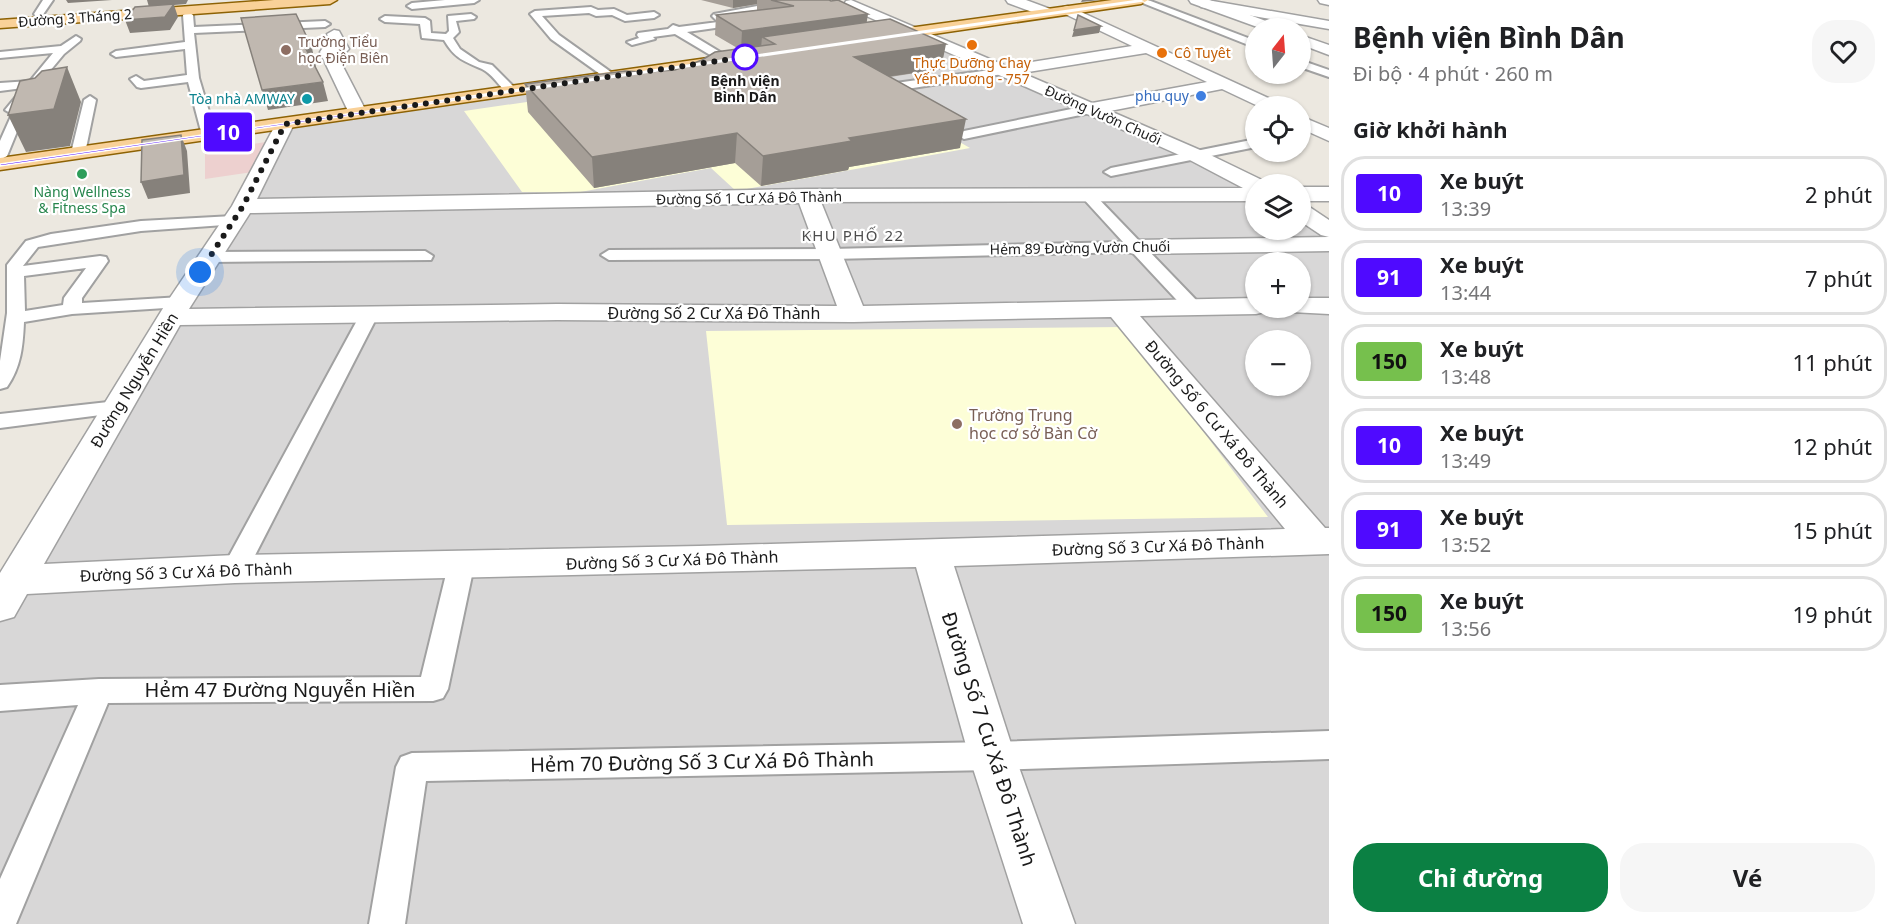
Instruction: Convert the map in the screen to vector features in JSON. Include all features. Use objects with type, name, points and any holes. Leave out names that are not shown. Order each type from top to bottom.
[{"type":"main road","name":"Đường 3 Tháng 2","points":[[0,16],[242,0]]},
{"type":"main road","name":"Đường 3 Tháng 2","points":[[0,24],[330,0]]},
{"type":"main road","points":[[860,40],[1113,2],[1141,0]]},
{"type":"main road","points":[[0,164],[583,81],[608,83],[705,69],[726,60],[748,57]]},
{"type":"street","points":[[1013,0],[1048,13]]},
{"type":"street","points":[[1201,2],[1327,10]]},
{"type":"street","points":[[1201,2],[1245,18]]},
{"type":"street","name":"Đường Vườn Chuối","points":[[851,4],[1193,154],[1245,180]]},
{"type":"street","points":[[1068,10],[1250,96]]},
{"type":"street","points":[[329,29],[341,50],[328,52],[358,113]]},
{"type":"street","points":[[1311,43],[1329,50]]},
{"type":"street","points":[[1005,71],[1147,48]]},
{"type":"street","points":[[1091,109],[1224,84]]},
{"type":"street","name":"Đường Nguyễn Hiền","points":[[5,586],[238,213],[285,124]]},
{"type":"street","points":[[1311,126],[1329,135]]},
{"type":"street","name":"Ðường Số 1 Cư Xá Đô Thành","points":[[238,213],[807,196],[1245,194]]},
{"type":"street","points":[[1311,194],[1329,194]]},
{"type":"street","points":[[807,196],[853,314]]},
{"type":"street","points":[[1311,218],[1329,230]]},
{"type":"street","name":"Hẻm 89 Đường Vườn Chuối","points":[[1134,247],[1329,244]]},
{"type":"street","name":"Ðường Số 2 Cư Xá Đô Thành","points":[[176,310],[369,315],[557,312],[853,314],[1245,306]]},
{"type":"street","points":[[1311,306],[1329,306]]},
{"type":"street","name":"Đường Số 6 Cư Xá Đô Thành","points":[[1118,308],[1322,541]]},
{"type":"street","name":"Ðường Số 3 Cư Xá Đô Thành","points":[[5,586],[235,569],[461,566],[1322,541]]},
{"type":"street","name":"Đường Số 7 Cư Xá Đô Thành","points":[[931,553],[992,756],[1048,924]]},
{"type":"lane","points":[[39,14],[48,0]]},
{"type":"lane","points":[[411,6],[474,0]]},
{"type":"lane","points":[[1141,0],[1245,41]]},
{"type":"lane","points":[[632,42],[650,39],[642,35],[680,32],[726,24],[717,16],[799,2]]},
{"type":"lane","points":[[646,6],[665,23],[726,60]]},
{"type":"lane","points":[[608,83],[555,37],[535,14],[591,10],[596,13],[614,12],[625,18],[654,15]]},
{"type":"lane","points":[[187,11],[193,78],[209,135]]},
{"type":"lane","points":[[385,19],[425,21],[426,36],[448,37],[454,33],[451,18],[471,17]]},
{"type":"lane","points":[[638,26],[665,23]]},
{"type":"lane","points":[[189,30],[329,29]]},
{"type":"lane","points":[[448,37],[456,51],[475,64],[488,67],[511,91]]},
{"type":"lane","points":[[0,156],[15,110],[32,84],[63,49],[76,39]]},
{"type":"lane","points":[[116,54],[190,45]]},
{"type":"lane","points":[[0,55],[63,49]]},
{"type":"lane","points":[[1311,67],[1329,74]]},
{"type":"lane","points":[[170,68],[172,81]]},
{"type":"lane","points":[[880,89],[1005,71]]},
{"type":"lane","points":[[135,79],[141,85],[193,78]]},
{"type":"lane","points":[[0,87],[32,84]]},
{"type":"lane","points":[[78,153],[90,100]]},
{"type":"lane","points":[[964,135],[1091,109]]},
{"type":"lane","points":[[1111,172],[1245,145]]},
{"type":"lane","points":[[1087,195],[1192,307]]},
{"type":"lane","points":[[0,383],[12,356],[10,268],[32,244],[51,239],[238,213]]},
{"type":"lane","name":"Hẻm 89 Đường Vườn Chuối","points":[[609,255],[831,254],[1134,247]]},
{"type":"lane","points":[[210,257],[425,256]]},
{"type":"lane","points":[[10,268],[100,261],[73,298],[72,309]]},
{"type":"lane","points":[[10,316],[72,309],[176,310]]},
{"type":"lane","points":[[235,569],[369,315]]},
{"type":"lane","points":[[0,421],[117,407]]},
{"type":"lane","name":"Hẻm 47 Đường Nguyễn Hiền","points":[[0,698],[99,691],[433,689],[461,566]]},
{"type":"lane","points":[[0,920],[99,691]]},
{"type":"lane","name":"Hẻm 70 Ðường Số 3 Cư Xá Đô Thành","points":[[387,924],[411,767],[992,756],[1329,745]]},
{"type":"shaded area","points":[[917,32],[1245,181],[1245,240],[1311,240],[1311,219],[1329,231],[1329,924],[0,924],[0,605],[285,124]]},
{"type":"shaded area","name":"Bệnh viện Bình Dân","points":[[816,60],[970,148],[736,191],[711,168],[575,193],[522,192],[464,111]]},
{"type":"shaded area","points":[[266,142],[259,171],[205,179],[205,151]]},
{"type":"shaded area","name":"Trường Trung học cơ sở Bàn Cờ","points":[[1124,327],[1268,517],[727,525],[706,331]]},
{"type":"building","points":[[771,0],[838,0],[868,14],[742,31],[716,15],[794,6]]},
{"type":"building","points":[[174,4],[165,17],[125,20],[135,7]]},
{"type":"building","points":[[296,14],[312,48],[306,49],[323,82],[262,90],[241,18]]},
{"type":"building","points":[[1078,15],[1101,26],[1074,30]]},
{"type":"building","points":[[890,19],[946,44],[854,57],[966,119],[849,138],[852,141],[763,156],[737,133],[592,157],[525,84],[625,71],[675,70],[702,60],[715,52],[775,44],[762,37]]},
{"type":"building","points":[[67,67],[54,109],[8,115],[20,81],[35,78],[42,71]]},
{"type":"building","points":[[181,135],[184,175],[141,182],[142,140]]},
{"type":"bus line","name":"10","points":[[0,164],[1140,0]]},
{"type":"place","name":"Thực Dưỡng Chay Yến Phương - 757","points":[[972,45]]},
{"type":"place","name":"Trường Tiểu học Điện Biên","points":[[286,50]]},
{"type":"place","name":"Cô Tuyêt","points":[[1162,53]]},
{"type":"place","name":"Bệnh viện Bình Dân","points":[[745,57]]},
{"type":"place","name":"phu quy","points":[[1201,96]]},
{"type":"place","name":"Tòa nhà AMWAY","points":[[307,99]]},
{"type":"place","name":"Nàng Wellness & Fitness Spa","points":[[82,174]]},
{"type":"place","name":"Trường Trung học cơ sở Bàn Cờ","points":[[957,424]]},
{"type":"district","name":"KHU PHỐ 22","points":[[853,236]]},
{"type":"route","points":[[200,272],[243,206],[285,124],[747,57],[745,57]]}]
